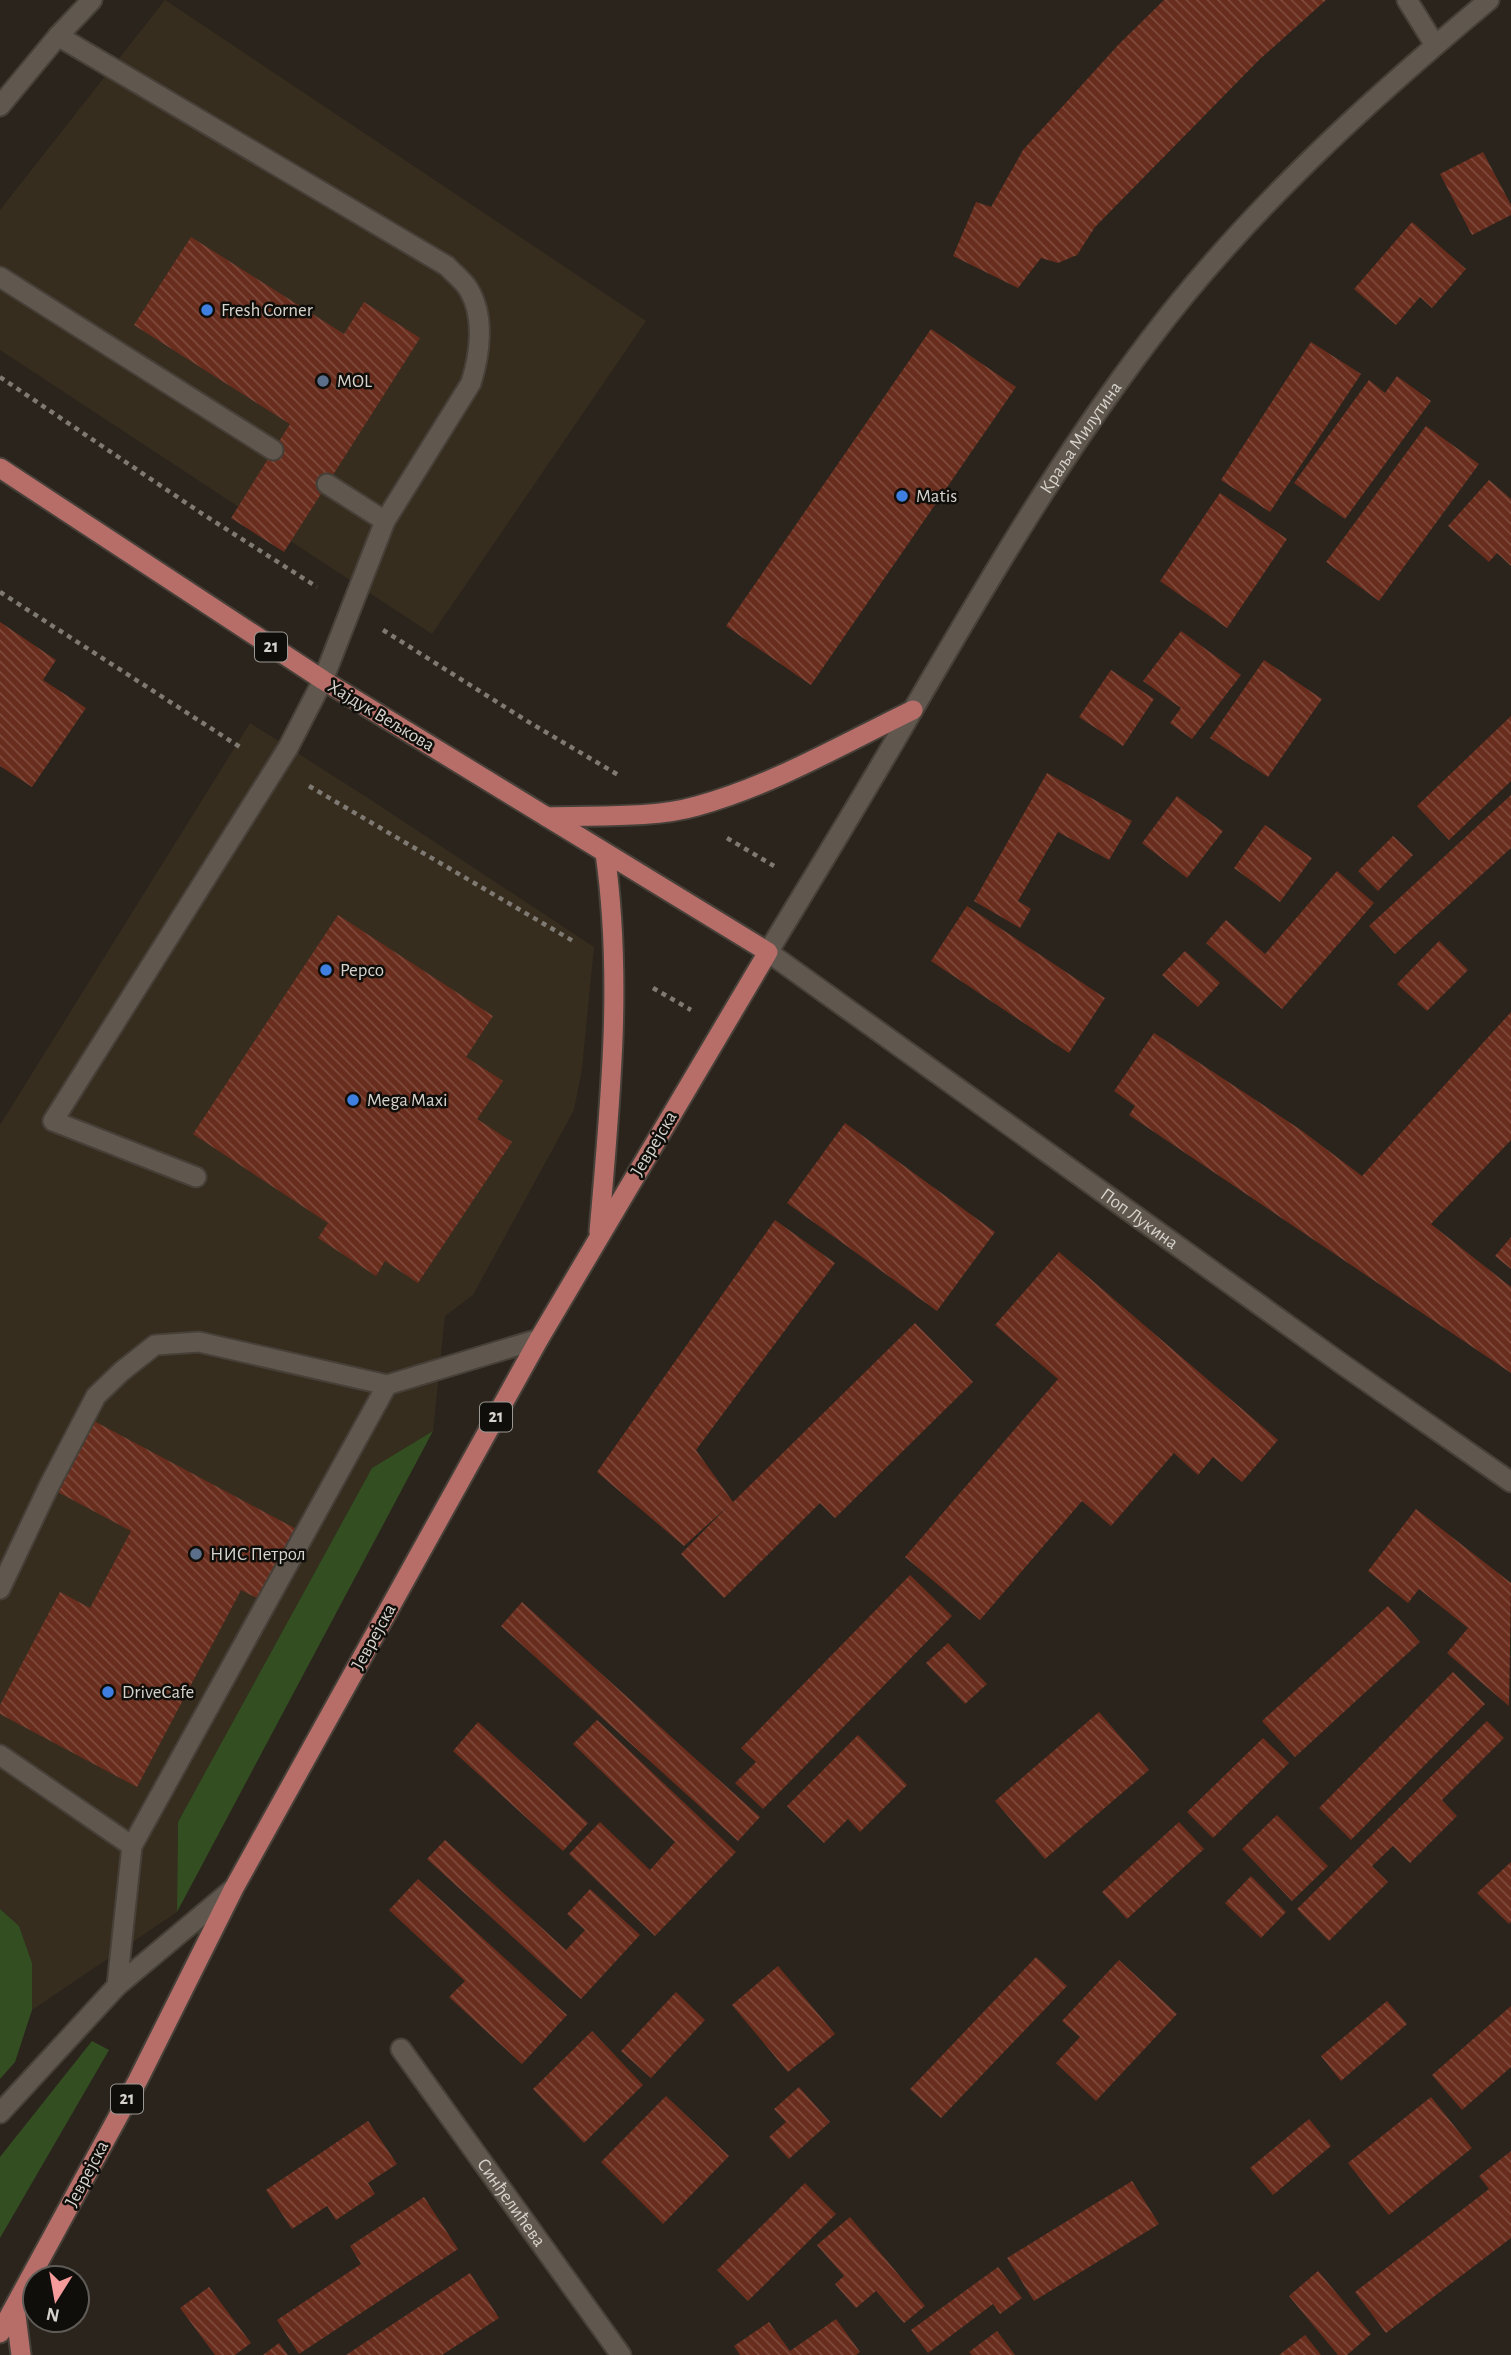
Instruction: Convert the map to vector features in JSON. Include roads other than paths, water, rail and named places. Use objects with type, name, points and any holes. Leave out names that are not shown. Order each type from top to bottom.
[{"type":"main road","points":[[0,106],[92,0]]},
{"type":"main road","points":[[1406,0],[1435,46]]},
{"type":"main road","name":"Краља Милутина","points":[[768,952],[982,590],[1069,453],[1149,340],[1229,244],[1299,171],[1489,0]]},
{"type":"main road","points":[[58,36],[447,266],[469,289],[478,310],[477,363],[471,383],[385,521],[323,680],[276,767],[53,1121],[196,1177]]},
{"type":"main road","points":[[0,277],[273,450]]},
{"type":"main road","name":"Хајдук Вељкова","points":[[0,468],[323,680],[768,952]]},
{"type":"main road","points":[[327,484],[385,521]]},
{"type":"main road","points":[[547,817],[645,813],[696,807],[766,781],[913,710]]},
{"type":"main road","points":[[598,1239],[615,1022],[615,965],[605,853]]},
{"type":"main road","name":"Јеврејска","points":[[0,2333],[138,2080],[234,1888],[539,1339],[768,952]]},
{"type":"main road","name":"Поп Лукина","points":[[768,952],[1511,1482]]},
{"type":"main road","points":[[0,1589],[96,1396],[155,1345],[198,1342],[387,1385],[539,1339]]},
{"type":"main road","points":[[117,1986],[132,1846],[387,1385]]},
{"type":"main road","points":[[0,1755],[132,1846]]},
{"type":"main road","points":[[0,2113],[117,1986],[234,1888]]},
{"type":"main road","name":"Синђелићева","points":[[401,2049],[621,2355]]},
{"type":"main road","points":[[15,2308],[21,2355]]},
{"type":"place","name":"Fresh Corner","points":[[207,310]]},
{"type":"place","name":"MOL","points":[[323,381]]},
{"type":"place","name":"Matis","points":[[902,496]]},
{"type":"place","name":"Pepco","points":[[326,970]]},
{"type":"place","name":"Mega Maxi","points":[[353,1100]]},
{"type":"place","name":"НИС Петрол","points":[[196,1554]]},
{"type":"place","name":"DriveCafe","points":[[108,1692]]}]
